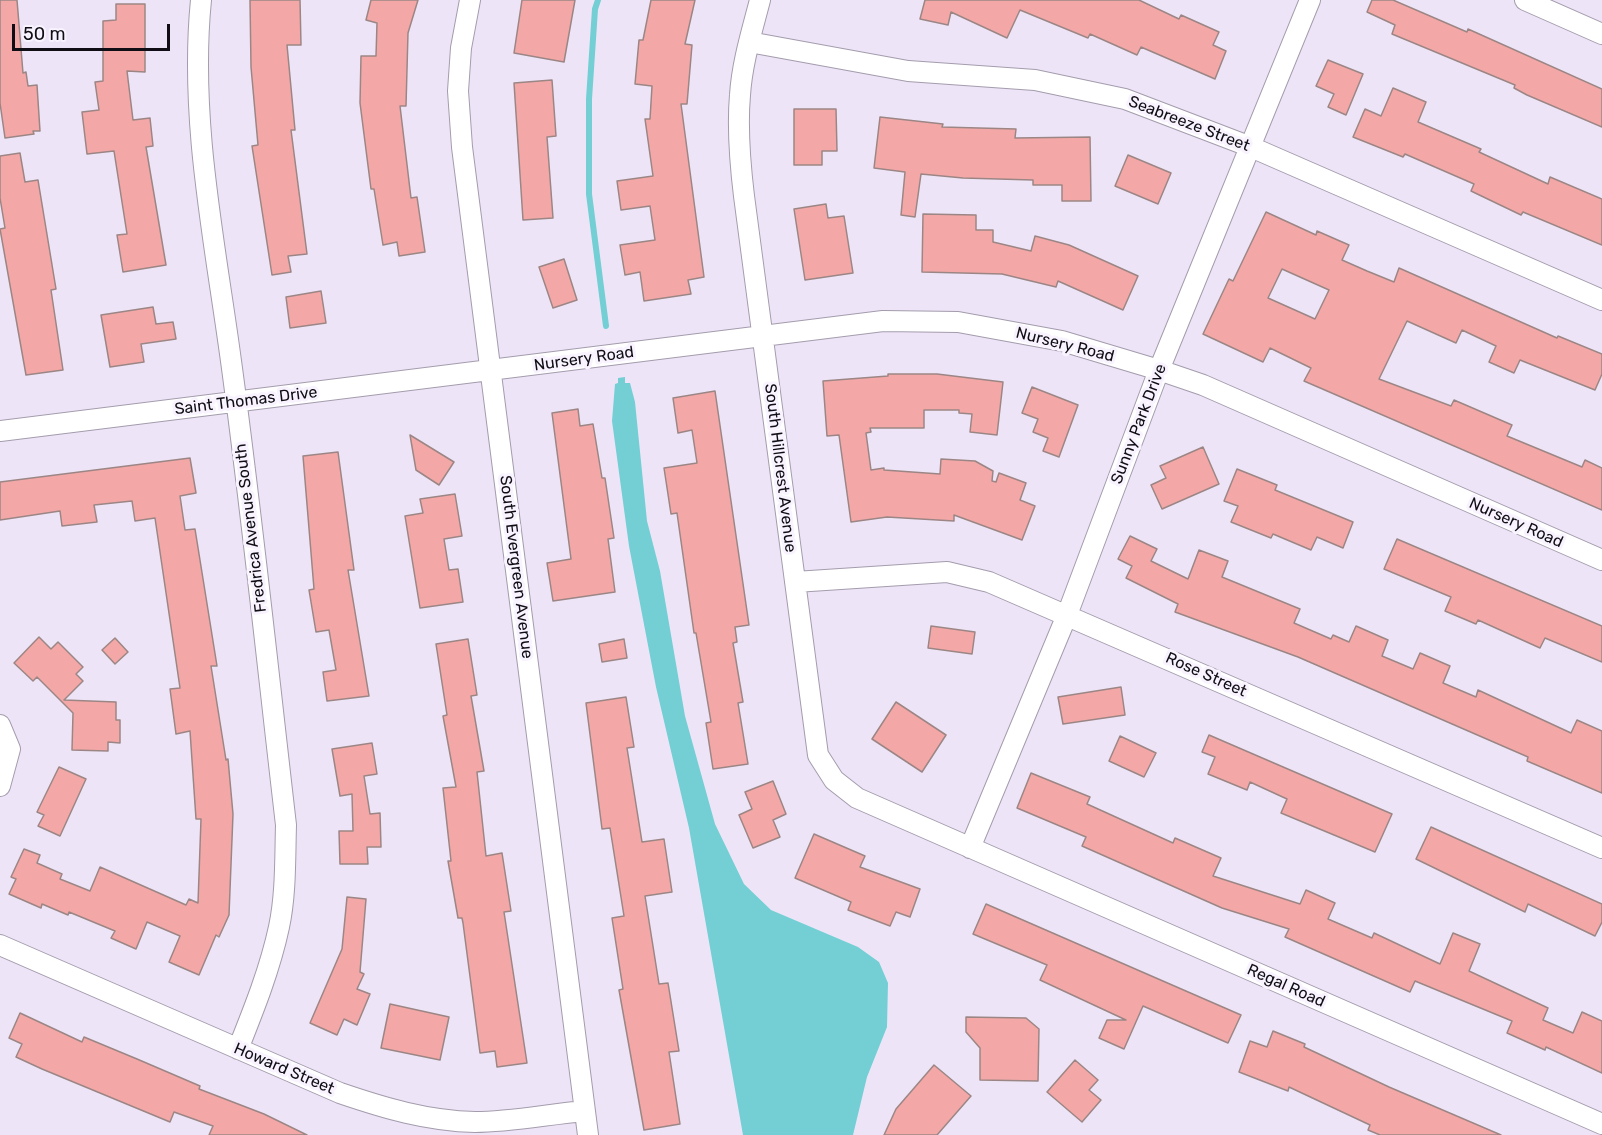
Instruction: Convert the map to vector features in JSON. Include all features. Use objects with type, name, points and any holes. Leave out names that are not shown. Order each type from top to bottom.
[{"type":"street","name":"Fredrica Avenue South","points":[[201,0],[197,60],[201,132],[237,402],[286,825],[285,880],[279,926],[264,982],[238,1049]]},
{"type":"street","name":"South Evergreen Avenue","points":[[470,0],[461,48],[458,91],[469,206],[588,1135]]},
{"type":"street","name":"South Hillcrest Avenue","points":[[760,0],[749,42],[740,93],[739,146],[818,755],[834,780],[858,798],[970,848]]},
{"type":"street","name":"Sunny Park Drive","points":[[970,848],[1067,615],[1159,370],[1310,0]]},
{"type":"street","points":[[1525,0],[1602,34]]},
{"type":"street","name":"Seabreeze Street","points":[[749,42],[908,71],[1035,80],[1114,96],[1251,147],[1602,300]]},
{"type":"street","name":"Nursery Road","points":[[491,372],[883,321],[958,322],[1062,341],[1159,370],[1203,386],[1602,560]]},
{"type":"street","name":"Saint Thomas Drive","points":[[0,431],[491,372]]},
{"type":"street","name":"Rose Street","points":[[795,582],[946,572],[989,582],[1602,848]]},
{"type":"street","points":[[0,725],[10,749],[0,786]]},
{"type":"street","name":"Regal Road","points":[[970,848],[1602,1124]]},
{"type":"street","name":"Howard Street","points":[[0,945],[340,1093],[386,1109],[423,1117],[475,1122],[585,1111]]},
{"type":"water","points":[[625,377],[625,383],[630,383],[635,402],[647,521],[660,571],[685,716],[715,824],[744,884],[771,910],[858,947],[879,962],[888,983],[887,1027],[867,1077],[853,1135],[743,1135],[689,828],[656,687],[629,546],[612,421],[615,384],[618,383],[618,378]]},
{"type":"building","points":[[0,0],[17,0],[23,73],[26,72],[28,86],[37,85],[40,131],[33,131],[34,134],[5,138],[0,103]]},
{"type":"building","points":[[250,0],[300,0],[301,45],[287,45],[295,130],[291,130],[307,254],[288,256],[291,272],[272,275],[252,146],[258,145],[251,67]]},
{"type":"building","points":[[371,0],[418,0],[408,33],[406,106],[400,106],[411,198],[417,197],[425,252],[399,256],[397,242],[383,245],[374,189],[371,189],[360,103],[361,56],[376,56],[377,23],[366,20]]},
{"type":"building","points":[[522,0],[575,0],[564,62],[514,53]]},
{"type":"building","points":[[651,0],[695,0],[685,44],[692,45],[687,104],[681,104],[704,277],[688,280],[691,294],[644,301],[640,272],[625,275],[620,245],[655,240],[650,206],[621,210],[617,181],[653,176],[645,119],[650,119],[652,86],[635,84],[639,40],[643,40]]},
{"type":"building","points":[[925,0],[1139,0],[1179,19],[1181,15],[1219,32],[1213,45],[1226,51],[1215,79],[1141,47],[1137,55],[1090,34],[1088,38],[1020,10],[1007,38],[951,12],[948,25],[920,19]]},
{"type":"building","points":[[1372,0],[1393,0],[1467,32],[1468,29],[1602,89],[1602,127],[1527,95],[1514,88],[1515,85],[1392,34],[1395,25],[1367,12]]},
{"type":"building","points":[[116,4],[145,4],[145,72],[127,71],[133,120],[150,118],[153,146],[146,147],[166,265],[123,272],[117,235],[127,234],[114,151],[87,154],[82,112],[99,110],[95,82],[103,81],[103,21],[116,20]]},
{"type":"building","points":[[1328,60],[1363,74],[1346,115],[1328,107],[1334,94],[1316,86]]},
{"type":"building","points":[[552,80],[556,136],[547,137],[553,218],[523,220],[514,83]]},
{"type":"building","points":[[1393,88],[1426,102],[1418,122],[1481,149],[1479,152],[1548,184],[1550,177],[1602,199],[1602,245],[1523,212],[1521,215],[1471,191],[1474,184],[1405,154],[1403,157],[1353,137],[1365,109],[1381,116]]},
{"type":"building","points":[[794,109],[836,109],[837,151],[822,151],[822,165],[794,165]]},
{"type":"building","points":[[880,117],[943,124],[942,127],[1016,129],[1015,138],[1090,137],[1091,201],[1062,201],[1062,185],[1033,185],[1033,180],[921,174],[915,217],[901,215],[905,172],[874,168]]},
{"type":"building","points":[[20,153],[25,182],[38,180],[56,289],[51,290],[63,370],[26,375],[0,229],[5,228],[0,198],[0,156]]},
{"type":"building","points":[[1128,155],[1171,173],[1158,204],[1115,186]]},
{"type":"building","points":[[826,204],[828,218],[844,216],[853,273],[805,280],[794,209]]},
{"type":"building","points":[[1266,212],[1316,235],[1317,231],[1349,245],[1342,260],[1367,271],[1394,282],[1399,268],[1557,338],[1558,336],[1602,354],[1602,374],[1595,390],[1520,360],[1514,373],[1489,362],[1496,346],[1462,330],[1456,343],[1407,321],[1379,379],[1451,406],[1454,400],[1512,425],[1507,436],[1582,467],[1585,460],[1602,468],[1602,510],[1304,381],[1311,368],[1270,348],[1263,362],[1203,334],[1229,279],[1233,281]],"holes":[[[1282,269],[1329,290],[1315,319],[1268,298]]]},
{"type":"building","points":[[923,214],[976,215],[976,230],[993,230],[993,242],[1031,251],[1035,236],[1069,245],[1138,276],[1123,310],[1058,281],[1056,287],[1002,274],[922,272]]},
{"type":"building","points":[[564,259],[577,300],[553,308],[539,267]]},
{"type":"building","points":[[321,291],[326,323],[290,328],[286,297]]},
{"type":"building","points":[[153,307],[156,324],[173,322],[176,339],[141,344],[144,362],[110,367],[101,315]]},
{"type":"building","points":[[888,374],[937,374],[1003,382],[997,435],[970,432],[972,414],[959,413],[959,410],[924,410],[924,428],[870,428],[871,432],[866,433],[871,470],[884,468],[884,470],[940,474],[941,459],[975,461],[993,471],[992,481],[996,482],[999,473],[1026,483],[1020,500],[1035,506],[1022,540],[954,515],[954,521],[887,517],[851,522],[839,435],[827,436],[823,381],[888,376]]},
{"type":"building","points":[[1032,387],[1078,405],[1059,457],[1043,451],[1048,438],[1033,432],[1038,419],[1022,413]]},
{"type":"building","points":[[715,391],[749,625],[735,627],[737,642],[733,643],[743,702],[738,703],[748,764],[713,769],[706,723],[711,722],[696,633],[694,633],[677,513],[671,514],[664,468],[697,463],[692,430],[678,433],[673,398]]},
{"type":"building","points":[[578,409],[580,426],[593,424],[602,478],[605,478],[614,538],[608,539],[615,592],[553,601],[547,563],[571,559],[552,413]]},
{"type":"building","points":[[410,435],[454,462],[439,485],[416,470]]},
{"type":"building","points":[[1203,447],[1219,484],[1162,509],[1151,485],[1166,478],[1160,466]]},
{"type":"building","points":[[338,452],[354,570],[348,570],[369,696],[327,701],[323,672],[336,670],[329,630],[316,632],[309,590],[314,589],[303,456]]},
{"type":"building","points":[[190,458],[196,493],[180,496],[185,530],[195,529],[217,666],[211,666],[226,760],[228,759],[233,814],[229,915],[219,937],[216,935],[199,975],[169,962],[180,936],[147,922],[136,949],[111,938],[115,931],[69,912],[68,915],[42,904],[41,908],[9,894],[16,879],[11,877],[24,849],[40,855],[37,863],[62,874],[60,879],[90,891],[100,867],[186,905],[189,899],[198,903],[201,819],[196,819],[190,731],[176,734],[170,689],[180,688],[155,518],[135,521],[132,501],[94,505],[97,522],[62,526],[60,511],[0,520],[0,482]]},
{"type":"building","points":[[1237,469],[1277,485],[1275,490],[1353,522],[1343,548],[1317,537],[1311,550],[1273,534],[1271,538],[1231,522],[1238,506],[1224,501]]},
{"type":"building","points":[[455,494],[462,536],[444,539],[449,570],[458,569],[463,602],[420,608],[405,516],[423,513],[420,499]]},
{"type":"building","points":[[1130,536],[1157,549],[1151,561],[1188,579],[1199,550],[1228,561],[1222,577],[1300,609],[1294,623],[1331,639],[1333,635],[1349,642],[1356,626],[1388,640],[1382,656],[1413,669],[1420,653],[1450,666],[1443,683],[1476,697],[1478,690],[1571,733],[1577,720],[1602,731],[1602,793],[1527,761],[1528,757],[1298,657],[1175,612],[1178,604],[1126,578],[1132,566],[1118,559]]},
{"type":"building","points":[[1397,539],[1602,626],[1602,662],[1545,638],[1540,648],[1478,620],[1476,624],[1445,611],[1451,597],[1384,569]]},
{"type":"building","points":[[931,626],[975,632],[972,654],[928,648]]},
{"type":"building","points":[[39,637],[51,649],[58,642],[83,667],[76,674],[83,681],[64,700],[116,702],[116,720],[120,720],[120,743],[108,742],[108,751],[72,750],[73,713],[37,677],[33,681],[14,663]]},
{"type":"building","points":[[115,638],[128,652],[115,664],[102,650]]},
{"type":"building","points":[[468,639],[477,695],[471,696],[484,771],[477,772],[486,856],[502,853],[511,911],[504,912],[527,1063],[497,1067],[495,1051],[480,1053],[463,923],[462,918],[458,918],[448,861],[451,861],[443,788],[456,787],[443,716],[447,715],[436,644]]},
{"type":"building","points":[[624,639],[627,658],[602,662],[599,644]]},
{"type":"building","points":[[1121,687],[1125,715],[1063,724],[1058,697]]},
{"type":"building","points":[[626,697],[634,747],[627,748],[642,842],[664,839],[672,892],[645,896],[659,984],[668,983],[679,1051],[669,1052],[680,1124],[644,1130],[619,990],[623,989],[612,918],[624,916],[610,828],[602,829],[586,703]]},
{"type":"building","points":[[896,702],[946,735],[922,772],[872,739]]},
{"type":"building","points":[[1209,735],[1392,814],[1375,852],[1281,813],[1287,799],[1250,782],[1247,790],[1208,774],[1215,757],[1202,752]]},
{"type":"building","points":[[1120,736],[1156,753],[1144,777],[1109,761]]},
{"type":"building","points":[[372,743],[377,774],[364,776],[370,814],[380,813],[381,847],[367,847],[368,864],[340,864],[339,831],[353,831],[352,794],[340,796],[332,749]]},
{"type":"building","points":[[59,767],[86,779],[60,836],[38,826],[44,815],[37,812]]},
{"type":"building","points":[[1031,773],[1090,797],[1087,804],[1173,843],[1175,838],[1221,858],[1213,876],[1300,904],[1306,890],[1335,903],[1328,919],[1372,938],[1374,933],[1440,964],[1453,933],[1480,944],[1469,971],[1548,1008],[1543,1020],[1573,1033],[1582,1012],[1602,1021],[1602,1073],[1546,1047],[1545,1050],[1507,1033],[1512,1021],[1415,981],[1410,992],[1285,937],[1289,929],[1222,908],[1082,846],[1086,837],[1017,808]]},
{"type":"building","points":[[773,781],[786,814],[773,820],[780,837],[753,848],[739,815],[752,809],[745,792]]},
{"type":"building","points":[[1431,827],[1602,904],[1602,922],[1595,936],[1528,904],[1525,912],[1416,859]]},
{"type":"building","points":[[814,834],[865,856],[860,867],[920,889],[910,917],[896,912],[890,926],[848,910],[851,902],[795,878]]},
{"type":"building","points":[[347,897],[366,899],[360,972],[364,974],[357,989],[370,994],[357,1025],[344,1019],[337,1035],[310,1023],[342,949]]},
{"type":"building","points":[[986,904],[1241,1015],[1228,1043],[1143,1006],[1124,1049],[1099,1038],[1107,1020],[1126,1020],[1040,980],[1047,965],[973,934]]},
{"type":"building","points":[[390,1004],[449,1017],[440,1060],[381,1048]]},
{"type":"building","points":[[20,1013],[82,1042],[84,1037],[137,1059],[200,1086],[199,1089],[264,1114],[307,1135],[209,1135],[213,1126],[174,1112],[170,1122],[42,1069],[16,1057],[22,1044],[9,1038]]},
{"type":"building","points":[[966,1017],[1026,1018],[1039,1029],[1038,1081],[980,1080],[980,1048],[966,1032]]},
{"type":"building","points":[[1273,1031],[1305,1044],[1304,1047],[1389,1087],[1501,1135],[1380,1135],[1368,1130],[1370,1125],[1289,1087],[1288,1091],[1239,1072],[1250,1041],[1267,1047]]},
{"type":"building","points":[[1075,1060],[1098,1080],[1089,1090],[1101,1100],[1082,1122],[1047,1092]]},
{"type":"building","points":[[934,1065],[971,1096],[937,1135],[884,1135],[896,1109]]},
{"type":"waterway","points":[[598,0],[595,9],[589,99],[589,194],[606,326]]}]
